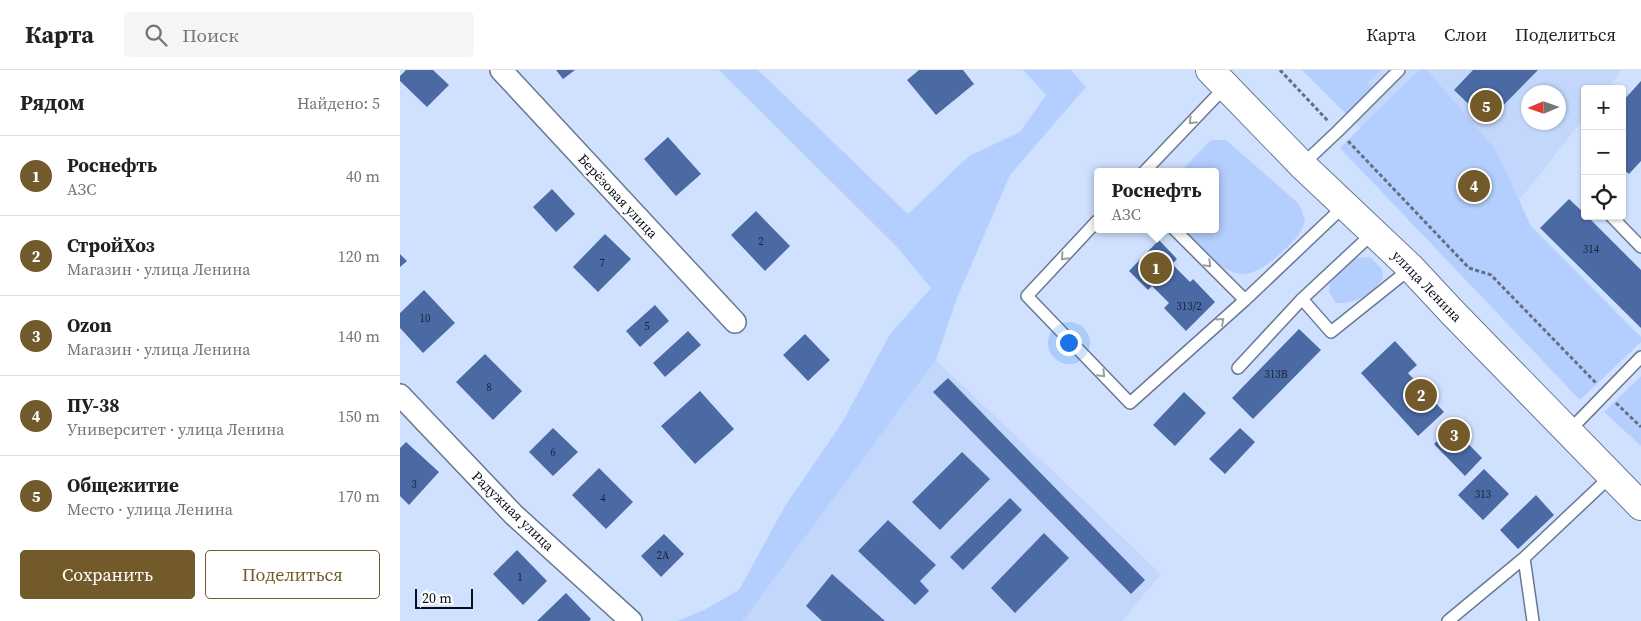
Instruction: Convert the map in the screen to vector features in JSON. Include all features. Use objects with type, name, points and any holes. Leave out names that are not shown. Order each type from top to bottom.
[{"type":"main road","name":"улица Ленина","points":[[1218,78],[1302,165],[1412,268],[1641,506]]},
{"type":"street","name":"Берёзовая улица","points":[[501,70],[735,322]]},
{"type":"street","name":"Радужная улица","points":[[400,395],[514,515],[631,621]]},
{"type":"lane","points":[[1302,165],[1399,70]]},
{"type":"lane","points":[[1147,168],[1218,78]]},
{"type":"lane","points":[[1094,224],[1027,296],[1130,403],[1245,300],[1345,205]]},
{"type":"lane","points":[[1615,220],[1641,246]]},
{"type":"lane","points":[[1238,368],[1302,299],[1374,232]]},
{"type":"lane","points":[[1178,233],[1245,300]]},
{"type":"lane","points":[[1302,299],[1331,332],[1412,268]]},
{"type":"lane","points":[[1568,432],[1641,357]]},
{"type":"lane","points":[[1448,621],[1524,558],[1612,475]]},
{"type":"lane","points":[[1524,558],[1533,621]]},
{"type":"path","points":[[1280,70],[1469,268],[1491,275],[1641,427]]},
{"type":"shaded area","points":[[719,70],[758,70],[908,214],[969,156],[1020,132],[1046,95],[1023,70],[1071,70],[1086,87],[1010,175],[957,298],[936,360],[743,621],[677,621],[704,610],[739,590],[785,506],[842,423],[890,334],[931,288],[897,247]]},
{"type":"shaded area","points":[[1302,70],[1382,70],[1366,83],[1375,89],[1348,116]]},
{"type":"shaded area","points":[[1305,70],[1622,70],[1610,85],[1581,85],[1581,122],[1480,250]]},
{"type":"shaded area","points":[[1419,70],[1427,70],[1495,149],[1531,226],[1641,337],[1641,342],[1580,400],[1340,148]]},
{"type":"shaded area","points":[[1211,140],[1226,140],[1299,204],[1305,220],[1303,227],[1290,245],[1260,269],[1247,274],[1229,270],[1210,259],[1185,233],[1219,233],[1219,168],[1184,168]]},
{"type":"shaded area","points":[[1370,257],[1382,269],[1383,279],[1363,297],[1350,302],[1336,303],[1329,292],[1330,282],[1356,258]]},
{"type":"shaded area","points":[[936,360],[1161,574],[1122,621],[743,621]]},
{"type":"shaded area","points":[[1641,376],[1641,446],[1604,412]]},
{"type":"building","points":[[406,70],[433,70],[449,85],[427,107],[400,81],[400,76]]},
{"type":"building","points":[[556,70],[575,70],[563,79]]},
{"type":"building","points":[[919,70],[963,70],[974,84],[936,115],[907,80]]},
{"type":"building","points":[[1473,70],[1538,70],[1523,85],[1521,85],[1521,87],[1487,122],[1454,90]]},
{"type":"building","points":[[1641,81],[1641,161],[1629,174],[1626,171],[1626,98]]},
{"type":"building","points":[[668,137],[701,174],[676,196],[644,159]]},
{"type":"building","points":[[552,189],[575,214],[556,232],[533,207]]},
{"type":"building","points":[[1569,199],[1581,210],[1581,220],[1591,220],[1641,270],[1641,328],[1540,228]]},
{"type":"building","points":[[756,211],[790,246],[765,271],[731,235]]},
{"type":"building","points":[[605,234],[631,259],[598,292],[573,267]]},
{"type":"building","points":[[1159,240],[1177,259],[1172,264],[1190,282],[1193,279],[1215,302],[1186,331],[1164,308],[1169,303],[1152,286],[1148,290],[1129,271]]},
{"type":"building","points":[[400,254],[407,261],[400,267]]},
{"type":"building","points":[[424,290],[455,323],[423,353],[400,328],[400,313]]},
{"type":"building","points":[[655,305],[669,321],[640,347],[626,331]]},
{"type":"building","points":[[1299,329],[1321,350],[1253,419],[1232,398]]},
{"type":"building","points":[[688,331],[701,345],[665,377],[653,363]]},
{"type":"building","points":[[805,334],[830,360],[808,381],[783,355]]},
{"type":"building","points":[[1395,341],[1417,365],[1408,373],[1444,412],[1418,436],[1361,373]]},
{"type":"building","points":[[485,354],[522,391],[493,420],[456,382]]},
{"type":"building","points":[[948,378],[1145,580],[1131,594],[933,392]]},
{"type":"building","points":[[700,391],[734,429],[695,464],[661,426]]},
{"type":"building","points":[[1184,392],[1206,413],[1175,446],[1153,425]]},
{"type":"building","points":[[1452,427],[1482,458],[1465,476],[1434,444]]},
{"type":"building","points":[[553,428],[578,452],[553,476],[529,452]]},
{"type":"building","points":[[1240,428],[1255,442],[1225,474],[1209,459]]},
{"type":"building","points":[[406,442],[439,472],[409,505],[400,496],[400,448]]},
{"type":"building","points":[[962,452],[990,479],[940,530],[912,502]]},
{"type":"building","points":[[599,468],[633,502],[606,529],[572,495]]},
{"type":"building","points":[[1484,469],[1509,494],[1483,520],[1458,495]]},
{"type":"building","points":[[1536,495],[1554,515],[1518,549],[1500,530]]},
{"type":"building","points":[[1010,498],[1022,510],[963,570],[950,557]]},
{"type":"building","points":[[888,520],[936,565],[920,581],[929,591],[915,605],[858,551]]},
{"type":"building","points":[[1044,533],[1069,558],[1015,613],[991,588]]},
{"type":"building","points":[[664,534],[684,554],[661,577],[641,556]]},
{"type":"building","points":[[517,550],[547,581],[523,605],[493,574]]},
{"type":"building","points":[[832,574],[885,621],[822,621],[806,606]]},
{"type":"building","points":[[566,593],[591,619],[589,621],[537,621]]},
{"type":"place","name":"Общежитие","points":[[1486,106]]},
{"type":"place","name":"ПУ-38","points":[[1474,186]]},
{"type":"place","name":"Роснефть","points":[[1156,268]]},
{"type":"place","name":"СтройХоз","points":[[1421,395]]},
{"type":"place","name":"Ozon","points":[[1454,435]]}]
